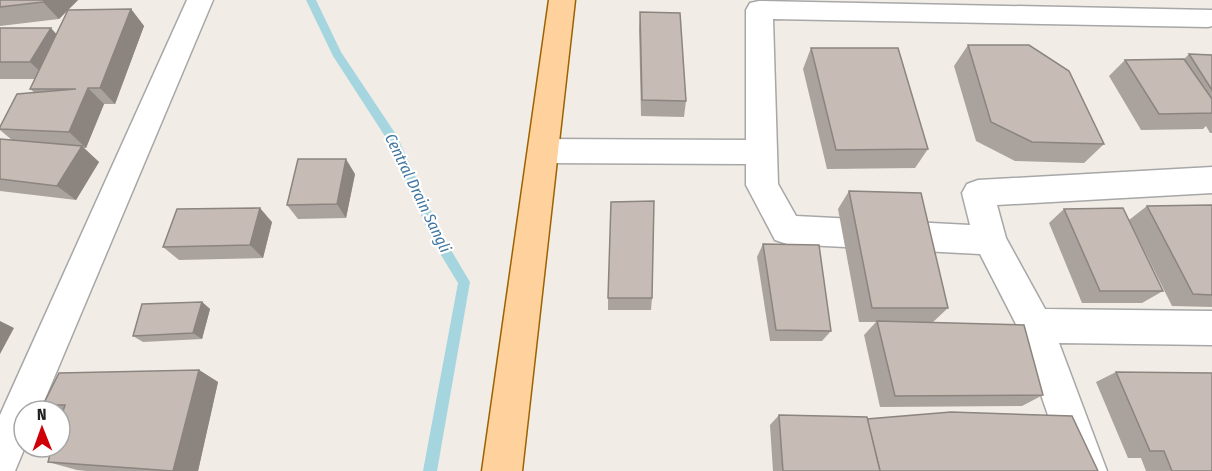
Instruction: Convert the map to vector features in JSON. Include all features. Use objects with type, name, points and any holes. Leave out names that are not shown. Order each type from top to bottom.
[{"type":"main road","points":[[502,471],[562,0]]},
{"type":"street","points":[[0,460],[200,0]]},
{"type":"street","points":[[990,240],[787,230],[762,185],[758,5],[1053,8],[1205,14]]},
{"type":"street","points":[[543,151],[761,152]]},
{"type":"street","points":[[1088,471],[1035,326],[990,240],[978,193],[1212,180]]},
{"type":"street","points":[[1035,326],[1212,328]]},
{"type":"building","points":[[0,0],[45,0],[0,7]]},
{"type":"building","points":[[131,9],[100,88],[88,88],[69,132],[0,129],[17,94],[76,89],[30,89],[68,10]]},
{"type":"building","points":[[640,12],[680,13],[686,101],[642,100]]},
{"type":"building","points":[[0,28],[51,28],[30,62],[0,62]]},
{"type":"building","points":[[968,45],[1029,45],[1069,71],[1104,144],[1032,142],[991,122]]},
{"type":"building","points":[[811,48],[898,48],[928,149],[836,150]]},
{"type":"building","points":[[1189,54],[1212,55],[1212,90]]},
{"type":"building","points":[[1184,59],[1212,99],[1212,113],[1159,114],[1125,60]]},
{"type":"building","points":[[0,139],[82,146],[57,186],[0,179]]},
{"type":"building","points":[[298,159],[346,159],[337,204],[287,205]]},
{"type":"building","points":[[849,191],[921,193],[948,308],[872,308]]},
{"type":"building","points":[[654,201],[652,298],[608,298],[611,202]]},
{"type":"building","points":[[1212,205],[1212,295],[1193,294],[1147,206]]},
{"type":"building","points":[[260,208],[250,245],[163,247],[177,209]]},
{"type":"building","points":[[1123,208],[1163,291],[1100,291],[1064,209]]},
{"type":"building","points":[[763,244],[819,245],[831,331],[776,330]]},
{"type":"building","points":[[202,302],[193,333],[133,336],[142,304]]},
{"type":"building","points":[[877,321],[1024,325],[1043,395],[895,396]]},
{"type":"building","points":[[199,370],[173,471],[48,462],[49,459],[72,459],[72,399],[46,399],[59,373]]},
{"type":"building","points":[[1116,372],[1212,373],[1212,471],[1172,471],[1164,451],[1150,451]]},
{"type":"building","points":[[951,412],[1072,416],[1098,471],[880,471],[867,419]]},
{"type":"building","points":[[779,415],[867,417],[880,471],[783,471]]},
{"type":"waterway","name":"Central Drain Sangli","points":[[311,0],[337,53],[393,139],[437,238],[464,282],[430,471]]}]
